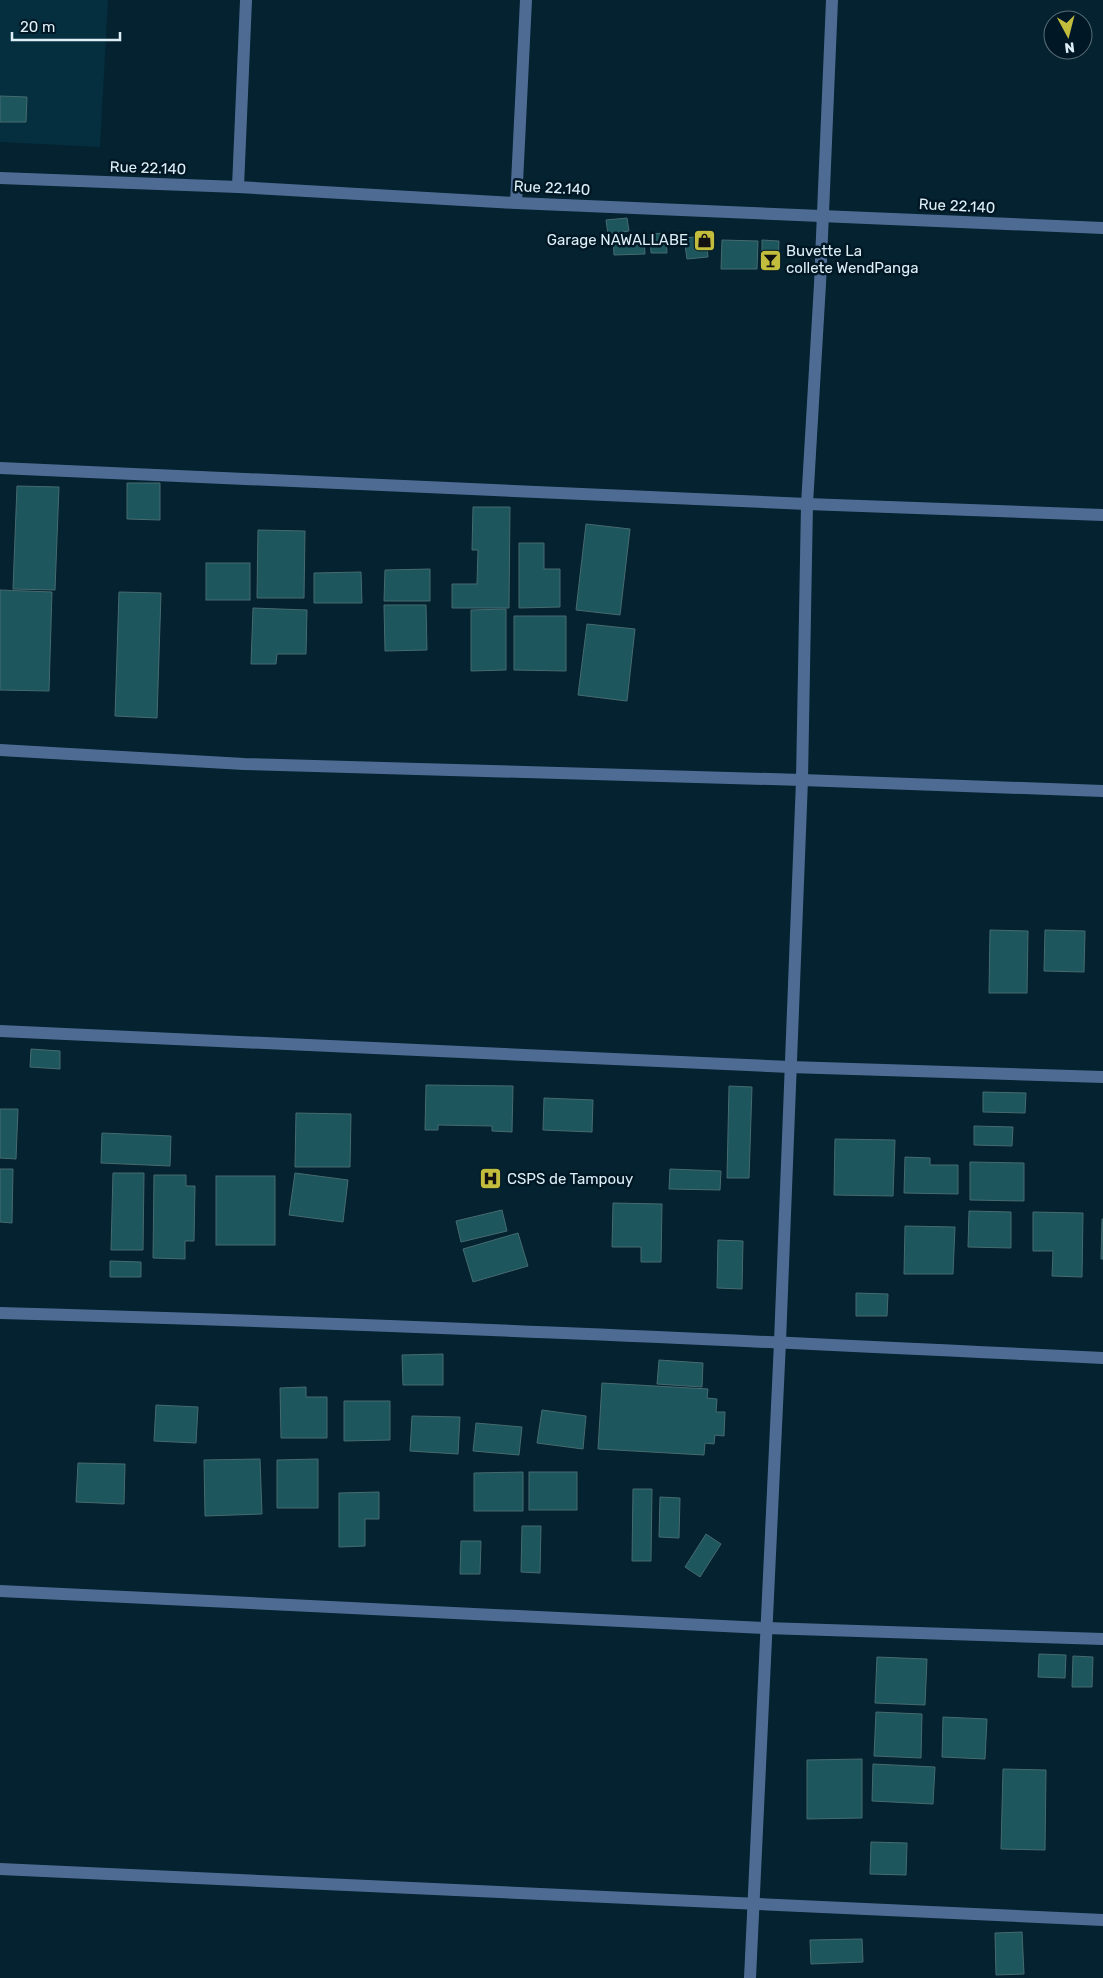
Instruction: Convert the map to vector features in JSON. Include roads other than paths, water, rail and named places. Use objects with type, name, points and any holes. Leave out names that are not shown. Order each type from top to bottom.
[{"type":"street","points":[[238,187],[246,0]]},
{"type":"street","points":[[516,202],[526,0]]},
{"type":"street","points":[[750,1978],[780,1342],[802,780],[807,504],[823,216],[832,0]]},
{"type":"street","name":"Rue 22.140","points":[[0,178],[238,187],[516,202],[1103,228]]},
{"type":"street","points":[[0,468],[807,504],[1103,515]]},
{"type":"street","points":[[0,750],[244,764],[802,780],[1103,792]]},
{"type":"street","points":[[0,1031],[790,1067],[1103,1077]]},
{"type":"street","points":[[0,1313],[238,1320],[780,1342],[1103,1358]]},
{"type":"street","points":[[0,1591],[766,1628],[1103,1639]]},
{"type":"street","points":[[0,1870],[1103,1920]]},
{"type":"place","name":"Garage NAWALLABE","points":[[704,240]]},
{"type":"place","name":"Buvette La collete WendPanga","points":[[770,260]]},
{"type":"place","name":"CSPS de Tampouy","points":[[491,1179]]}]
